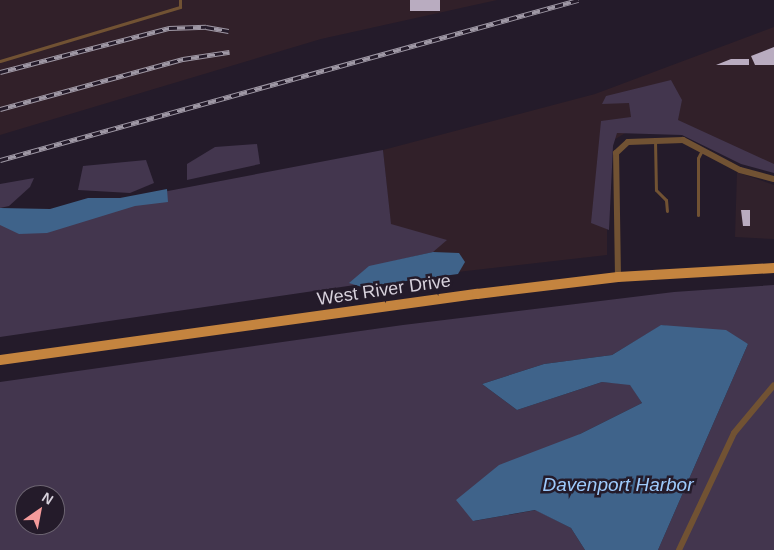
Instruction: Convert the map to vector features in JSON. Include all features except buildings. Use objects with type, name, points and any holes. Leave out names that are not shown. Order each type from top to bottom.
[{"type":"main road","name":"West River Drive","points":[[0,360],[467,295],[618,277],[774,268]]},
{"type":"street","points":[[618,277],[616,153],[628,142],[683,140],[740,170],[774,179]]},
{"type":"street","points":[[679,550],[734,433],[774,385]]},
{"type":"lane","points":[[0,61],[180,7],[180,0]]},
{"type":"lane","points":[[655,140],[656,190],[666,200],[667,212]]},
{"type":"lane","points":[[698,215],[698,158],[702,150]]},
{"type":"shaded area","points":[[0,0],[497,0],[321,39],[0,135]]},
{"type":"shaded area","points":[[774,27],[774,170],[688,133],[632,129],[607,144],[607,255],[396,279],[383,150],[595,94]]},
{"type":"shaded area","points":[[671,80],[682,100],[678,120],[774,164],[774,173],[741,164],[682,135],[617,133],[613,146],[609,230],[591,223],[601,121],[631,117],[629,103],[602,104],[606,96]]},
{"type":"shaded area","points":[[257,144],[260,164],[187,180],[187,164],[215,147]]},
{"type":"shaded area","points":[[383,150],[391,224],[447,240],[433,252],[394,261],[396,279],[0,337],[0,223]]},
{"type":"shaded area","points":[[146,160],[154,183],[130,193],[78,190],[83,166]]},
{"type":"shaded area","points":[[737,172],[774,185],[774,239],[735,237]]},
{"type":"shaded area","points":[[34,178],[30,187],[9,206],[0,208],[0,184]]},
{"type":"shaded area","points":[[774,285],[774,550],[658,550],[748,344],[662,325],[612,355],[544,364],[482,384],[517,410],[602,382],[630,384],[642,403],[580,434],[474,521],[536,510],[571,528],[585,550],[0,550],[0,382],[403,325],[674,292]]},
{"type":"water","points":[[167,189],[168,202],[135,206],[47,233],[19,234],[0,225],[0,208],[50,209],[88,198],[120,198]]},
{"type":"water","points":[[433,252],[459,253],[465,262],[458,274],[362,287],[349,283],[369,266]]},
{"type":"water","name":"Davenport Harbor","points":[[661,325],[726,330],[748,344],[658,550],[585,550],[571,528],[535,510],[473,521],[456,500],[499,465],[580,434],[642,403],[630,385],[602,382],[517,410],[482,384],[544,364],[612,355]]},
{"type":"railway","points":[[0,160],[578,0]]},
{"type":"railway","points":[[0,72],[169,28],[206,27],[229,31]]},
{"type":"railway","points":[[0,109],[183,59],[229,52]]}]
